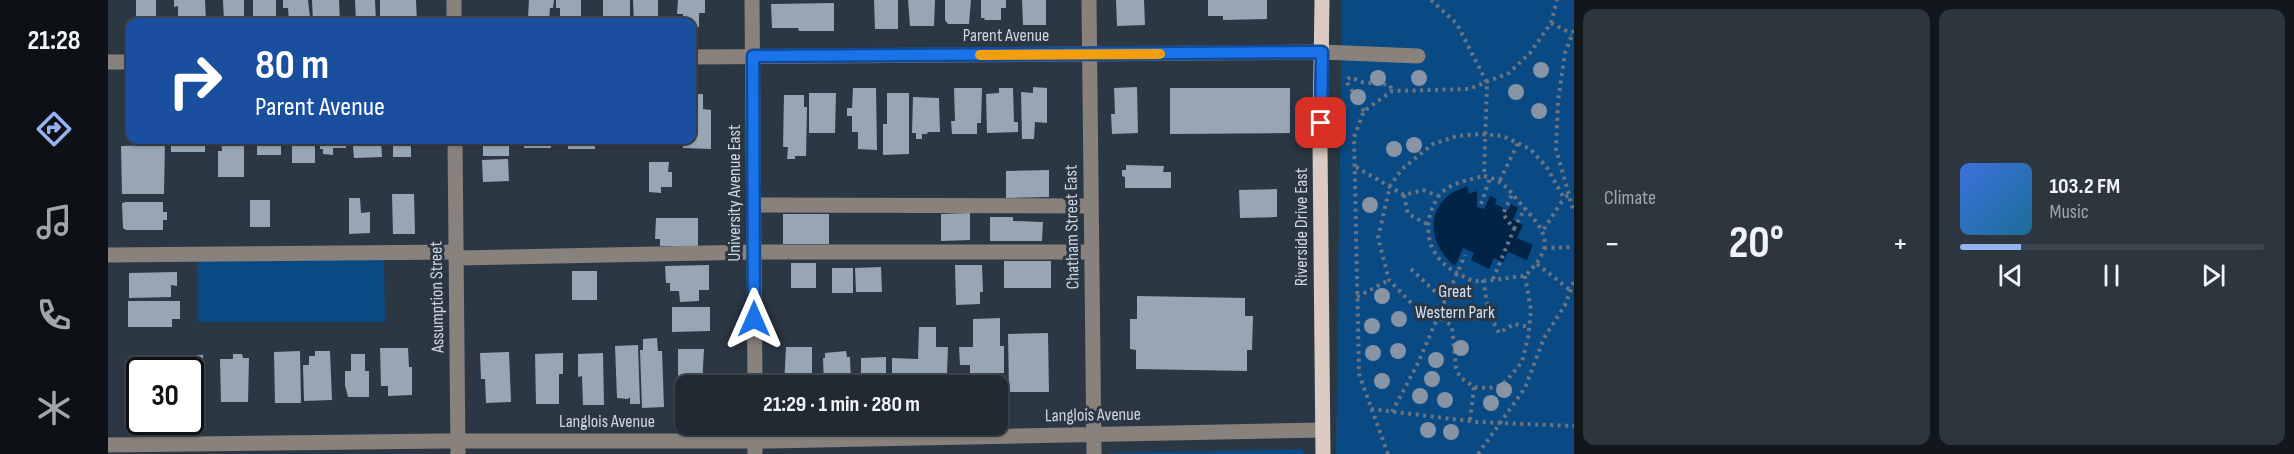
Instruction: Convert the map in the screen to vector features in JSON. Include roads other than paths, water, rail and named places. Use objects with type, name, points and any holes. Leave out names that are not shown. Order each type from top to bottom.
[{"type":"main road","name":"Riverside Drive East","points":[[1322,0],[1323,454]]},
{"type":"street","points":[[454,0],[454,18]]},
{"type":"street","name":"University Avenue East","points":[[752,0],[755,375]]},
{"type":"street","name":"Chatham Street East","points":[[1089,0],[1094,454]]},
{"type":"street","name":"Parent Avenue","points":[[696,57],[1322,52],[1418,56]]},
{"type":"street","points":[[108,62],[126,62]]},
{"type":"street","name":"Assumption Street","points":[[455,144],[458,448]]},
{"type":"street","points":[[754,205],[1091,206]]},
{"type":"street","points":[[108,255],[1092,252]]},
{"type":"street","name":"Langlois Avenue","points":[[108,445],[458,448],[755,447],[1094,435],[1322,430]]},
{"type":"park label","name":"Great Western Park","points":[[1455,301]]}]
